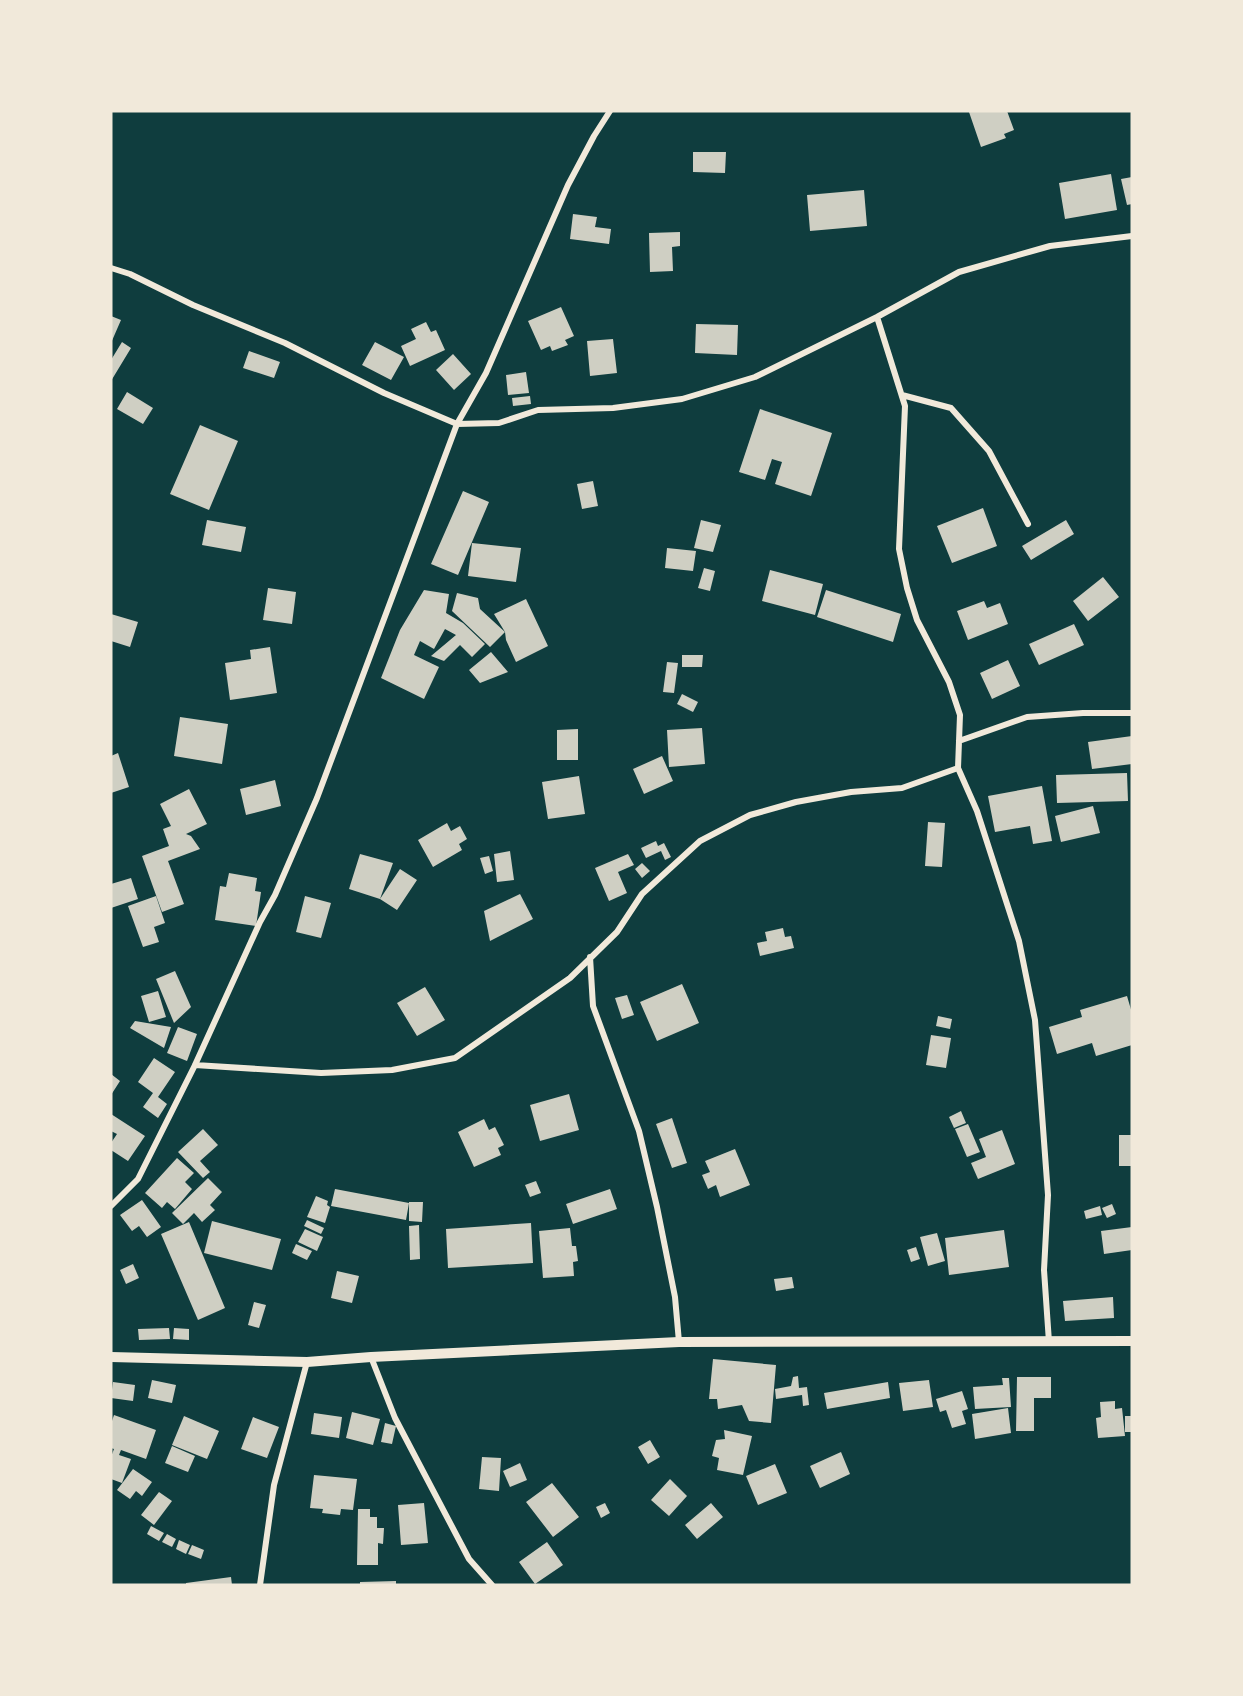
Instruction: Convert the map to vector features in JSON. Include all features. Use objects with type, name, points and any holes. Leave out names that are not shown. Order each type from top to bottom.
[{"type":"main road","points":[[111,1357],[307,1362],[679,1342],[1132,1341]]},
{"type":"street","points":[[111,1206],[138,1179],[195,1065],[260,922],[275,895],[317,798],[457,424],[486,373],[568,185],[610,111]]},
{"type":"street","points":[[111,268],[130,274],[193,306],[285,343],[384,393],[457,424],[499,423],[538,410],[613,408],[682,399],[755,377],[877,317],[959,272],[1050,246],[1132,236]]},
{"type":"street","points":[[877,317],[905,405],[899,549],[907,588],[917,620],[949,682],[960,715],[958,768],[977,811],[1019,941],[1035,1020],[1048,1195],[1044,1269],[1049,1342]]},
{"type":"street","points":[[902,395],[951,408],[989,450],[1028,524]]},
{"type":"street","points":[[959,741],[1027,717],[1083,713],[1132,713]]},
{"type":"street","points":[[195,1065],[321,1073],[392,1070],[455,1058],[570,978],[617,932],[642,894],[700,841],[750,815],[796,802],[851,792],[902,788],[958,768]]},
{"type":"street","points":[[590,957],[593,1006],[639,1131],[657,1207],[675,1297],[679,1342]]},
{"type":"street","points":[[371,1357],[395,1418],[469,1559],[492,1585]]},
{"type":"street","points":[[260,1585],[274,1485],[307,1362]]},
{"type":"building","points":[[1007,111],[1014,130],[1004,134],[1006,138],[981,147],[969,112]]},
{"type":"building","points":[[693,152],[726,152],[725,173],[693,172]]},
{"type":"building","points":[[1111,174],[1117,210],[1065,219],[1059,183]]},
{"type":"building","points":[[1132,177],[1132,204],[1127,205],[1121,179]]},
{"type":"building","points":[[864,190],[867,226],[810,231],[807,195]]},
{"type":"building","points":[[573,214],[597,217],[595,227],[611,229],[609,244],[570,239]]},
{"type":"building","points":[[680,232],[680,246],[672,247],[673,271],[650,272],[649,233]]},
{"type":"building","points":[[561,307],[574,336],[565,340],[568,345],[552,351],[550,346],[541,350],[528,321]]},
{"type":"building","points":[[111,316],[121,320],[111,343]]},
{"type":"building","points":[[426,322],[431,332],[436,330],[445,350],[410,366],[401,346],[416,339],[411,329]]},
{"type":"building","points":[[696,324],[738,325],[737,355],[695,353]]},
{"type":"building","points":[[613,339],[617,373],[590,376],[587,341]]},
{"type":"building","points":[[122,342],[131,348],[111,381],[111,360]]},
{"type":"building","points":[[375,342],[404,357],[391,380],[362,365]]},
{"type":"building","points":[[249,351],[280,362],[274,378],[243,368]]},
{"type":"building","points":[[453,354],[471,374],[454,390],[436,370]]},
{"type":"building","points":[[526,372],[529,393],[508,395],[506,375]]},
{"type":"building","points":[[127,392],[153,408],[143,424],[117,409]]},
{"type":"building","points":[[530,396],[531,404],[513,406],[512,398]]},
{"type":"building","points":[[760,409],[832,433],[811,496],[775,484],[782,462],[772,459],[765,480],[739,472]]},
{"type":"building","points":[[200,425],[238,441],[209,510],[170,494]]},
{"type":"building","points":[[593,481],[598,506],[582,509],[577,484]]},
{"type":"building","points":[[463,491],[489,502],[458,575],[431,564]]},
{"type":"building","points":[[983,508],[997,546],[952,563],[937,526]]},
{"type":"building","points":[[207,520],[246,527],[241,552],[202,545]]},
{"type":"building","points":[[701,520],[721,525],[713,552],[694,548]]},
{"type":"building","points":[[1066,520],[1074,534],[1031,560],[1022,546]]},
{"type":"building","points":[[472,543],[521,548],[516,582],[468,576]]},
{"type":"building","points":[[667,548],[696,551],[693,571],[665,568]]},
{"type":"building","points":[[704,568],[715,571],[710,591],[698,588]]},
{"type":"building","points":[[770,570],[823,584],[815,615],[762,601]]},
{"type":"building","points":[[1103,577],[1119,597],[1088,621],[1073,601]]},
{"type":"building","points":[[268,588],[296,592],[292,624],[263,620]]},
{"type":"building","points":[[424,590],[449,594],[446,613],[463,623],[485,644],[472,657],[460,645],[444,661],[431,656],[456,635],[445,629],[434,649],[420,641],[414,655],[439,667],[424,699],[381,678],[400,630]]},
{"type":"building","points":[[826,590],[901,614],[893,642],[817,617]]},
{"type":"building","points":[[457,593],[478,598],[480,609],[505,632],[490,647],[452,611]]},
{"type":"building","points":[[526,599],[548,646],[516,662],[506,640],[505,632],[494,614]]},
{"type":"building","points":[[984,601],[987,608],[1000,603],[1008,624],[968,640],[957,611]]},
{"type":"building","points":[[111,614],[138,622],[130,647],[111,641]]},
{"type":"building","points":[[1074,624],[1084,645],[1039,665],[1029,644]]},
{"type":"building","points":[[270,647],[277,693],[230,700],[225,663],[251,659],[250,650]]},
{"type":"building","points":[[491,652],[508,672],[480,683],[469,670]]},
{"type":"building","points":[[682,655],[703,655],[702,667],[682,667]]},
{"type":"building","points":[[1008,660],[1020,686],[992,699],[980,673]]},
{"type":"building","points":[[667,662],[678,663],[674,693],[663,692]]},
{"type":"building","points":[[682,694],[698,702],[693,712],[677,704]]},
{"type":"building","points":[[180,717],[228,724],[222,764],[174,756]]},
{"type":"building","points":[[702,728],[705,764],[669,767],[667,730]]},
{"type":"building","points":[[578,729],[578,760],[557,760],[557,730]]},
{"type":"building","points":[[1132,736],[1132,764],[1092,769],[1088,742]]},
{"type":"building","points":[[118,753],[129,787],[111,793],[111,756]]},
{"type":"building","points":[[662,756],[673,781],[644,794],[633,769]]},
{"type":"building","points":[[1127,773],[1128,801],[1057,803],[1056,775]]},
{"type":"building","points":[[579,776],[585,814],[548,819],[542,782]]},
{"type":"building","points":[[275,780],[281,806],[246,815],[240,789]]},
{"type":"building","points":[[1042,786],[1052,841],[1033,844],[1030,826],[995,832],[988,796]]},
{"type":"building","points":[[189,789],[207,824],[186,834],[191,836],[200,849],[168,861],[184,904],[162,912],[142,856],[169,846],[163,829],[171,826],[160,804]]},
{"type":"building","points":[[1093,806],[1100,833],[1061,842],[1055,816]]},
{"type":"building","points":[[928,822],[945,823],[942,867],[925,866]]},
{"type":"building","points":[[447,823],[451,831],[460,826],[467,839],[459,844],[462,850],[433,867],[418,840]]},
{"type":"building","points":[[656,841],[658,846],[664,843],[671,857],[665,860],[661,851],[646,858],[641,848]]},
{"type":"building","points":[[510,851],[514,880],[497,882],[494,854]]},
{"type":"building","points":[[360,854],[393,863],[380,899],[349,889]]},
{"type":"building","points":[[628,854],[634,865],[618,872],[627,893],[609,901],[595,868]]},
{"type":"building","points":[[489,856],[493,871],[485,874],[480,858]]},
{"type":"building","points":[[642,863],[650,871],[642,878],[635,869]]},
{"type":"building","points":[[400,869],[417,880],[397,910],[380,899]]},
{"type":"building","points":[[229,873],[257,878],[255,891],[261,892],[256,926],[215,920],[220,886],[226,887]]},
{"type":"building","points":[[131,878],[138,899],[111,908],[111,884]]},
{"type":"building","points":[[520,894],[533,919],[490,941],[484,911]]},
{"type":"building","points":[[156,896],[165,923],[154,927],[159,942],[143,947],[128,906]]},
{"type":"building","points":[[305,896],[331,903],[321,938],[296,932]]},
{"type":"building","points":[[783,928],[785,937],[791,936],[794,948],[760,956],[757,943],[767,941],[765,932]]},
{"type":"building","points":[[175,971],[191,1007],[174,1023],[156,979]]},
{"type":"building","points":[[682,984],[699,1023],[657,1041],[640,1002]]},
{"type":"building","points":[[425,987],[445,1020],[417,1036],[397,1003]]},
{"type":"building","points":[[158,991],[166,1017],[149,1022],[141,996]]},
{"type":"building","points":[[627,995],[634,1015],[622,1019],[615,998]]},
{"type":"building","points":[[1127,996],[1132,1013],[1132,1045],[1096,1056],[1092,1043],[1057,1054],[1049,1027],[1082,1017],[1080,1010]]},
{"type":"building","points":[[938,1016],[952,1019],[950,1029],[936,1026]]},
{"type":"building","points":[[135,1021],[171,1027],[164,1048],[130,1028]]},
{"type":"building","points":[[178,1027],[197,1034],[187,1061],[167,1053]]},
{"type":"building","points":[[931,1035],[951,1038],[946,1068],[926,1065]]},
{"type":"building","points":[[154,1058],[175,1072],[158,1097],[167,1104],[158,1118],[143,1107],[153,1093],[138,1082]]},
{"type":"building","points":[[111,1074],[120,1081],[111,1095]]},
{"type":"building","points":[[569,1094],[579,1130],[540,1141],[530,1105]]},
{"type":"building","points":[[961,1111],[966,1123],[954,1128],[949,1117]]},
{"type":"building","points":[[111,1114],[145,1136],[128,1161],[111,1150],[111,1143],[117,1134],[111,1131]]},
{"type":"building","points":[[672,1118],[687,1163],[672,1168],[656,1124]]},
{"type":"building","points":[[484,1119],[489,1130],[495,1127],[504,1145],[498,1148],[501,1155],[474,1167],[458,1132]]},
{"type":"building","points":[[968,1124],[980,1152],[967,1157],[955,1129]]},
{"type":"building","points":[[203,1129],[218,1145],[200,1161],[210,1172],[203,1178],[178,1152]]},
{"type":"building","points":[[1002,1130],[1015,1164],[978,1179],[971,1163],[986,1157],[979,1139]]},
{"type":"building","points":[[1119,1135],[1132,1135],[1132,1166],[1119,1166]]},
{"type":"building","points":[[735,1149],[750,1185],[720,1197],[716,1185],[708,1189],[702,1175],[710,1172],[705,1161]]},
{"type":"building","points":[[177,1158],[194,1173],[185,1182],[192,1189],[175,1209],[167,1202],[162,1208],[145,1193]]},
{"type":"building","points":[[208,1178],[222,1192],[210,1205],[215,1210],[202,1222],[194,1213],[183,1224],[172,1213]]},
{"type":"building","points":[[536,1181],[541,1193],[530,1197],[525,1185]]},
{"type":"building","points":[[335,1189],[409,1203],[406,1220],[331,1206]]},
{"type":"building","points":[[610,1189],[617,1209],[573,1224],[566,1204]]},
{"type":"building","points":[[316,1196],[328,1201],[327,1205],[330,1207],[325,1223],[307,1217]]},
{"type":"building","points":[[142,1200],[161,1227],[147,1237],[139,1226],[132,1231],[120,1215]]},
{"type":"building","points":[[409,1202],[423,1202],[422,1222],[409,1221]]},
{"type":"building","points":[[1112,1204],[1116,1214],[1107,1218],[1102,1208]]},
{"type":"building","points":[[1100,1206],[1102,1215],[1086,1219],[1084,1211]]},
{"type":"building","points":[[307,1220],[324,1228],[321,1234],[304,1226]]},
{"type":"building","points":[[212,1221],[281,1239],[272,1270],[204,1253]]},
{"type":"building","points":[[189,1222],[225,1308],[198,1320],[161,1234]]},
{"type":"building","points":[[531,1223],[533,1263],[448,1268],[446,1229]]},
{"type":"building","points":[[419,1225],[420,1259],[410,1260],[409,1226]]},
{"type":"building","points":[[1132,1227],[1132,1250],[1104,1254],[1101,1231]]},
{"type":"building","points":[[570,1228],[572,1246],[576,1246],[578,1261],[573,1262],[574,1276],[543,1278],[539,1231]]},
{"type":"building","points":[[305,1229],[323,1237],[317,1251],[298,1242]]},
{"type":"building","points":[[1004,1230],[1009,1267],[949,1275],[945,1238]]},
{"type":"building","points":[[937,1233],[945,1261],[928,1266],[920,1237]]},
{"type":"building","points":[[296,1244],[312,1251],[307,1260],[292,1253]]},
{"type":"building","points":[[916,1247],[920,1259],[911,1262],[907,1250]]},
{"type":"building","points":[[133,1264],[139,1278],[126,1284],[120,1270]]},
{"type":"building","points":[[337,1271],[359,1276],[352,1303],[331,1298]]},
{"type":"building","points":[[792,1277],[794,1288],[776,1291],[774,1279]]},
{"type":"building","points":[[1113,1297],[1114,1318],[1065,1321],[1063,1301]]},
{"type":"building","points":[[254,1302],[266,1305],[259,1328],[248,1325]]},
{"type":"building","points":[[169,1328],[170,1339],[139,1340],[138,1329]]},
{"type":"building","points":[[174,1328],[189,1329],[189,1340],[173,1339]]},
{"type":"building","points":[[713,1359],[776,1365],[771,1423],[749,1421],[742,1405],[718,1409],[717,1399],[709,1399]]},
{"type":"building","points":[[798,1376],[799,1388],[807,1387],[809,1405],[803,1406],[802,1395],[776,1399],[775,1389],[791,1386],[793,1377]]},
{"type":"building","points":[[1017,1377],[1051,1377],[1051,1398],[1034,1398],[1034,1431],[1016,1431]]},
{"type":"building","points":[[1002,1378],[1009,1378],[1011,1407],[975,1409],[973,1387],[1003,1385]]},
{"type":"building","points":[[152,1380],[176,1385],[172,1403],[148,1398]]},
{"type":"building","points":[[929,1380],[933,1407],[903,1411],[899,1383]]},
{"type":"building","points":[[113,1382],[135,1385],[133,1401],[111,1398]]},
{"type":"building","points":[[888,1382],[890,1398],[827,1409],[824,1393]]},
{"type":"building","points":[[962,1391],[968,1409],[962,1411],[966,1424],[952,1428],[946,1410],[940,1412],[936,1399]]},
{"type":"building","points":[[1115,1401],[1115,1409],[1122,1408],[1125,1436],[1098,1438],[1096,1418],[1101,1417],[1100,1402]]},
{"type":"building","points":[[1008,1408],[1011,1433],[975,1439],[972,1414]]},
{"type":"building","points":[[352,1412],[380,1419],[373,1445],[346,1438]]},
{"type":"building","points":[[314,1413],[342,1417],[339,1438],[311,1434]]},
{"type":"building","points":[[114,1415],[156,1430],[146,1459],[121,1450],[119,1455],[131,1459],[122,1483],[111,1479],[111,1457],[114,1449],[111,1448],[111,1424]]},
{"type":"building","points":[[184,1416],[219,1431],[207,1459],[172,1445]]},
{"type":"building","points":[[1125,1416],[1132,1416],[1132,1432],[1125,1432]]},
{"type":"building","points":[[253,1417],[279,1427],[267,1458],[241,1449]]},
{"type":"building","points":[[385,1423],[396,1426],[392,1444],[381,1442]]},
{"type":"building","points":[[724,1430],[752,1436],[743,1475],[717,1470],[719,1458],[712,1456],[716,1440],[725,1439]]},
{"type":"building","points":[[650,1440],[660,1457],[648,1464],[638,1447]]},
{"type":"building","points":[[172,1446],[195,1456],[188,1472],[165,1463]]},
{"type":"building","points":[[841,1452],[850,1474],[820,1488],[810,1466]]},
{"type":"building","points":[[482,1457],[501,1458],[499,1491],[479,1489]]},
{"type":"building","points":[[520,1463],[527,1480],[510,1487],[503,1471]]},
{"type":"building","points":[[775,1464],[787,1493],[758,1505],[746,1476]]},
{"type":"building","points":[[133,1469],[152,1482],[142,1496],[136,1491],[130,1499],[117,1490]]},
{"type":"building","points":[[314,1475],[357,1479],[353,1510],[341,1509],[340,1515],[322,1513],[323,1509],[310,1508]]},
{"type":"building","points":[[670,1479],[687,1496],[669,1516],[651,1500]]},
{"type":"building","points":[[552,1483],[579,1517],[553,1537],[526,1502]]},
{"type":"building","points":[[159,1492],[172,1501],[154,1525],[141,1515]]},
{"type":"building","points":[[424,1503],[428,1543],[401,1545],[398,1505]]},
{"type":"building","points":[[605,1503],[610,1513],[601,1518],[596,1507]]},
{"type":"building","points":[[711,1503],[723,1517],[697,1539],[685,1525]]},
{"type":"building","points":[[358,1509],[370,1509],[370,1517],[377,1517],[377,1528],[384,1528],[383,1544],[378,1543],[378,1565],[357,1565]]},
{"type":"building","points":[[151,1526],[164,1533],[159,1541],[147,1534]]},
{"type":"building","points":[[167,1534],[176,1539],[172,1547],[162,1542]]},
{"type":"building","points":[[179,1540],[190,1545],[186,1554],[176,1549]]},
{"type":"building","points":[[547,1542],[563,1565],[535,1584],[519,1562]]},
{"type":"building","points":[[192,1545],[204,1550],[201,1559],[188,1554]]},
{"type":"building","points":[[231,1577],[232,1585],[186,1585],[186,1583]]},
{"type":"building","points":[[396,1581],[396,1585],[360,1585],[360,1582]]}]
